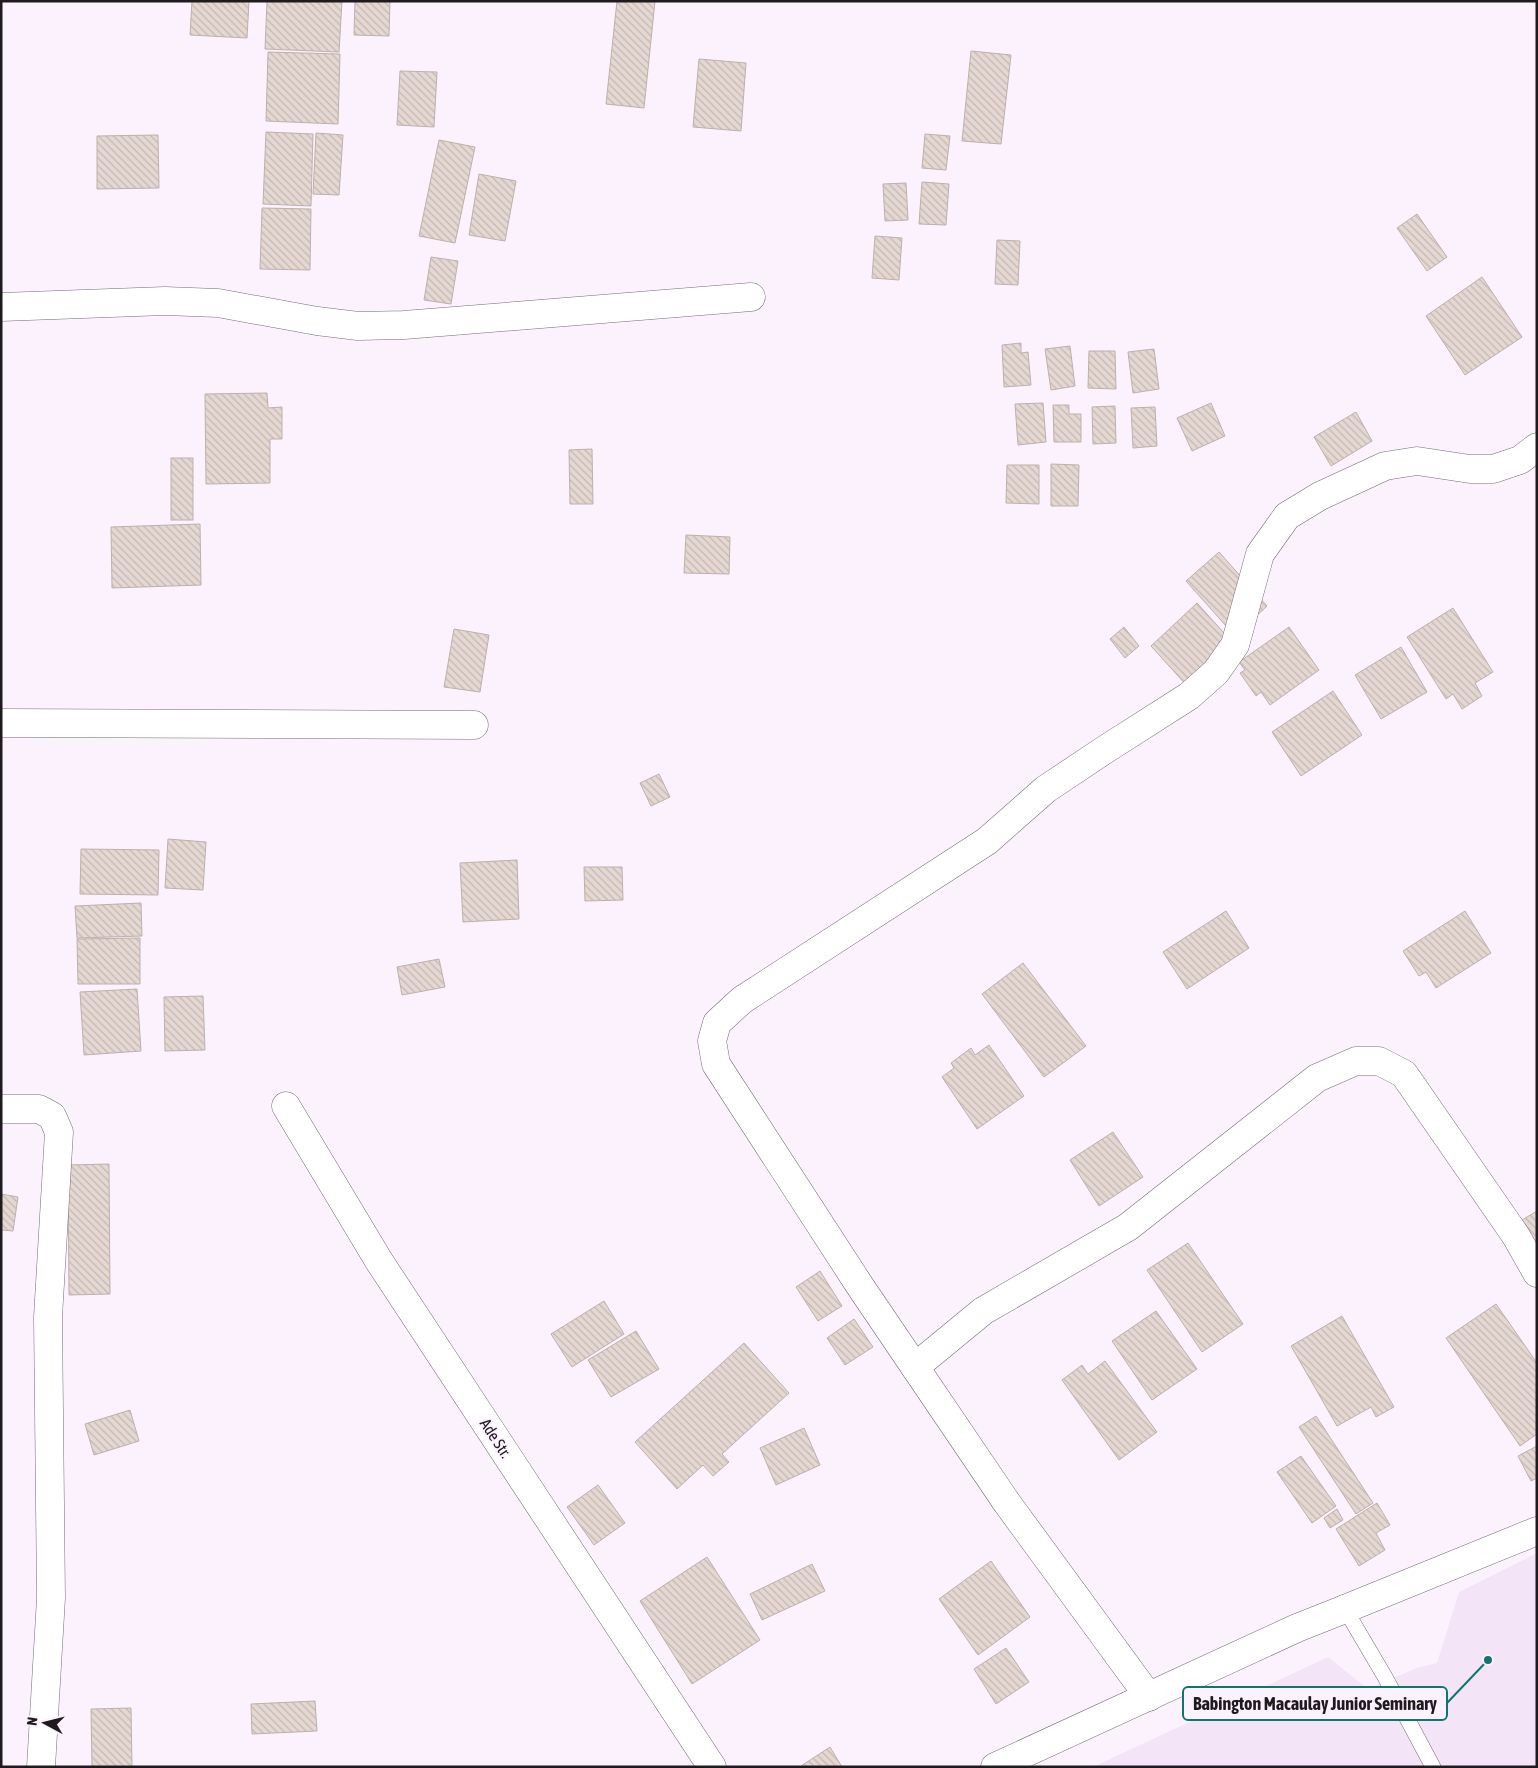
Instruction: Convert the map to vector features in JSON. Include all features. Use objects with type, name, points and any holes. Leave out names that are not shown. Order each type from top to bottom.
[{"type":"street","points":[[1,307],[165,301],[218,303],[317,321],[358,326],[404,325],[751,298]]},
{"type":"street","points":[[1150,1697],[1007,1503],[860,1286],[716,1064],[712,1041],[718,1023],[742,1000],[987,841],[1046,789],[1189,696],[1216,672],[1235,645],[1260,554],[1287,516],[1320,496],[1385,466],[1417,461],[1470,469],[1493,469],[1520,460],[1537,446]]},
{"type":"street","points":[[1,723],[474,725]]},
{"type":"street","points":[[915,1367],[983,1311],[1128,1227],[1317,1078],[1356,1061],[1379,1061],[1404,1074],[1516,1236],[1537,1273]]},
{"type":"street","name":"Ade Str.","points":[[286,1106],[379,1262],[712,1767]]},
{"type":"street","points":[[1,1110],[39,1109],[52,1116],[59,1132],[48,1317],[51,1598],[41,1767]]},
{"type":"street","points":[[995,1767],[1298,1628],[1537,1531]]},
{"type":"lane","points":[[1345,1609],[1385,1677],[1433,1767]]},
{"type":"shaded area","points":[[1537,1553],[1537,1767],[1093,1767],[1328,1657],[1368,1689],[1417,1668],[1437,1663],[1459,1592]]},
{"type":"building","points":[[192,1],[249,1],[247,38],[190,35]]},
{"type":"building","points":[[267,1],[342,1],[339,52],[265,49]]},
{"type":"building","points":[[355,1],[390,1],[389,36],[354,35]]},
{"type":"building","points":[[617,1],[655,1],[644,108],[606,104]]},
{"type":"building","points":[[971,51],[1011,55],[1001,144],[962,141]]},
{"type":"building","points":[[268,52],[340,54],[338,124],[266,121]]},
{"type":"building","points":[[699,59],[746,63],[741,131],[693,127]]},
{"type":"building","points":[[400,71],[437,72],[434,127],[397,125]]},
{"type":"building","points":[[266,132],[313,134],[311,206],[263,204]]},
{"type":"building","points":[[316,133],[343,135],[339,195],[313,194]]},
{"type":"building","points":[[925,134],[950,136],[946,170],[922,168]]},
{"type":"building","points":[[158,135],[159,188],[97,189],[97,136]]},
{"type":"building","points":[[439,140],[475,147],[455,243],[419,236]]},
{"type":"building","points":[[479,174],[516,181],[505,241],[469,235]]},
{"type":"building","points":[[922,182],[949,184],[946,225],[919,224]]},
{"type":"building","points":[[906,183],[908,220],[885,221],[883,184]]},
{"type":"building","points":[[262,208],[311,209],[310,270],[260,269]]},
{"type":"building","points":[[1417,214],[1447,257],[1427,271],[1397,228]]},
{"type":"building","points":[[875,236],[902,238],[899,280],[872,278]]},
{"type":"building","points":[[997,240],[1020,241],[1018,285],[995,284]]},
{"type":"building","points":[[431,257],[458,261],[451,304],[424,300]]},
{"type":"building","points":[[1482,277],[1522,337],[1465,375],[1426,316]]},
{"type":"building","points":[[1021,343],[1021,353],[1028,352],[1031,385],[1004,387],[1002,345]]},
{"type":"building","points":[[1070,346],[1075,386],[1051,390],[1045,349]]},
{"type":"building","points":[[1154,349],[1159,389],[1133,393],[1128,352]]},
{"type":"building","points":[[1089,351],[1115,351],[1116,389],[1088,388]]},
{"type":"building","points":[[267,393],[268,408],[282,407],[282,439],[270,439],[270,483],[206,484],[205,394]]},
{"type":"building","points":[[1043,403],[1046,442],[1018,445],[1015,404]]},
{"type":"building","points":[[1211,403],[1225,436],[1192,451],[1177,418]]},
{"type":"building","points":[[1053,405],[1069,405],[1069,414],[1081,414],[1081,442],[1054,442]]},
{"type":"building","points":[[1115,406],[1116,443],[1093,444],[1092,407]]},
{"type":"building","points":[[1155,407],[1157,446],[1133,448],[1131,408]]},
{"type":"building","points":[[1356,412],[1372,441],[1331,466],[1314,437]]},
{"type":"building","points":[[592,449],[593,504],[570,504],[569,450]]},
{"type":"building","points":[[171,458],[193,458],[193,520],[171,520]]},
{"type":"building","points":[[1051,464],[1079,465],[1078,506],[1051,506]]},
{"type":"building","points":[[1007,465],[1039,465],[1039,504],[1006,503]]},
{"type":"building","points":[[200,524],[201,585],[112,588],[111,527]]},
{"type":"building","points":[[686,535],[730,537],[729,574],[684,573]]},
{"type":"building","points":[[1219,552],[1267,606],[1235,636],[1186,581]]},
{"type":"building","points":[[1197,603],[1234,644],[1188,687],[1151,646]]},
{"type":"building","points":[[1453,608],[1493,672],[1475,683],[1482,696],[1462,709],[1453,694],[1446,699],[1407,637]]},
{"type":"building","points":[[1124,627],[1139,646],[1125,658],[1110,639]]},
{"type":"building","points":[[1289,627],[1319,670],[1270,705],[1261,692],[1256,696],[1240,673],[1245,670],[1239,662]]},
{"type":"building","points":[[454,629],[489,635],[480,692],[444,687]]},
{"type":"building","points":[[1401,647],[1427,692],[1381,719],[1355,675]]},
{"type":"building","points":[[1333,691],[1362,735],[1301,776],[1272,732]]},
{"type":"building","points":[[659,774],[670,797],[651,806],[640,783]]},
{"type":"building","points":[[168,839],[206,842],[203,890],[165,888]]},
{"type":"building","points":[[81,849],[159,850],[158,895],[80,894]]},
{"type":"building","points":[[517,860],[519,919],[463,922],[460,863]]},
{"type":"building","points":[[584,867],[622,867],[623,900],[585,901]]},
{"type":"building","points":[[141,903],[142,936],[77,938],[75,906]]},
{"type":"building","points":[[1226,911],[1249,948],[1187,989],[1163,952]]},
{"type":"building","points":[[1465,911],[1491,953],[1436,988],[1426,972],[1419,976],[1403,951]]},
{"type":"building","points":[[140,938],[140,984],[78,984],[77,939]]},
{"type":"building","points":[[439,959],[445,987],[402,995],[397,967]]},
{"type":"building","points":[[1023,963],[1086,1046],[1044,1077],[982,994]]},
{"type":"building","points":[[137,989],[141,1051],[84,1055],[80,992]]},
{"type":"building","points":[[203,996],[205,1050],[165,1051],[164,997]]},
{"type":"building","points":[[989,1045],[1024,1096],[977,1129],[942,1077],[954,1068],[951,1063],[971,1048],[975,1055]]},
{"type":"building","points":[[1113,1132],[1143,1177],[1099,1206],[1070,1160]]},
{"type":"building","points":[[109,1164],[110,1294],[69,1295],[68,1165]]},
{"type":"building","points":[[1,1194],[18,1197],[13,1231],[1,1230]]},
{"type":"building","points":[[1537,1211],[1537,1264],[1512,1226]]},
{"type":"building","points":[[1188,1243],[1243,1324],[1202,1352],[1147,1270]]},
{"type":"building","points":[[820,1271],[842,1306],[818,1321],[796,1287]]},
{"type":"building","points":[[604,1301],[624,1334],[572,1367],[551,1334]]},
{"type":"building","points":[[1496,1304],[1537,1363],[1537,1434],[1520,1446],[1446,1338]]},
{"type":"building","points":[[1156,1311],[1197,1369],[1152,1400],[1112,1341]]},
{"type":"building","points":[[1342,1316],[1394,1407],[1376,1417],[1371,1407],[1337,1426],[1291,1346]]},
{"type":"building","points":[[854,1319],[873,1347],[845,1365],[827,1338]]},
{"type":"building","points":[[636,1331],[659,1369],[611,1397],[588,1360]]},
{"type":"building","points":[[744,1343],[789,1393],[722,1454],[729,1462],[713,1476],[703,1465],[677,1489],[635,1442]]},
{"type":"building","points":[[1105,1361],[1157,1432],[1119,1460],[1062,1380],[1082,1365],[1088,1374]]},
{"type":"building","points":[[130,1410],[139,1441],[94,1455],[85,1424]]},
{"type":"building","points":[[1316,1416],[1373,1503],[1356,1514],[1299,1427]]},
{"type":"building","points":[[804,1428],[820,1465],[776,1485],[760,1448]]},
{"type":"building","points":[[1537,1446],[1537,1478],[1531,1481],[1518,1456]]},
{"type":"building","points":[[1301,1456],[1336,1506],[1312,1523],[1277,1472]]},
{"type":"building","points":[[598,1485],[625,1523],[594,1545],[567,1507]]},
{"type":"building","points":[[1377,1503],[1390,1525],[1376,1533],[1385,1550],[1359,1566],[1336,1529]]},
{"type":"building","points":[[1337,1509],[1343,1520],[1330,1528],[1324,1518]]},
{"type":"building","points":[[707,1557],[760,1640],[692,1684],[640,1601]]},
{"type":"building","points":[[991,1561],[1030,1617],[978,1655],[939,1599]]},
{"type":"building","points":[[812,1564],[825,1591],[762,1620],[750,1594]]},
{"type":"building","points":[[1006,1648],[1029,1682],[996,1704],[974,1669]]},
{"type":"building","points":[[315,1701],[317,1731],[252,1734],[251,1704]]},
{"type":"building","points":[[131,1708],[132,1767],[92,1767],[91,1709]]},
{"type":"building","points":[[830,1747],[842,1767],[801,1767],[801,1766]]},
{"type":"place","name":"Babington Macaulay Junior Seminary","points":[[1488,1660]]}]
